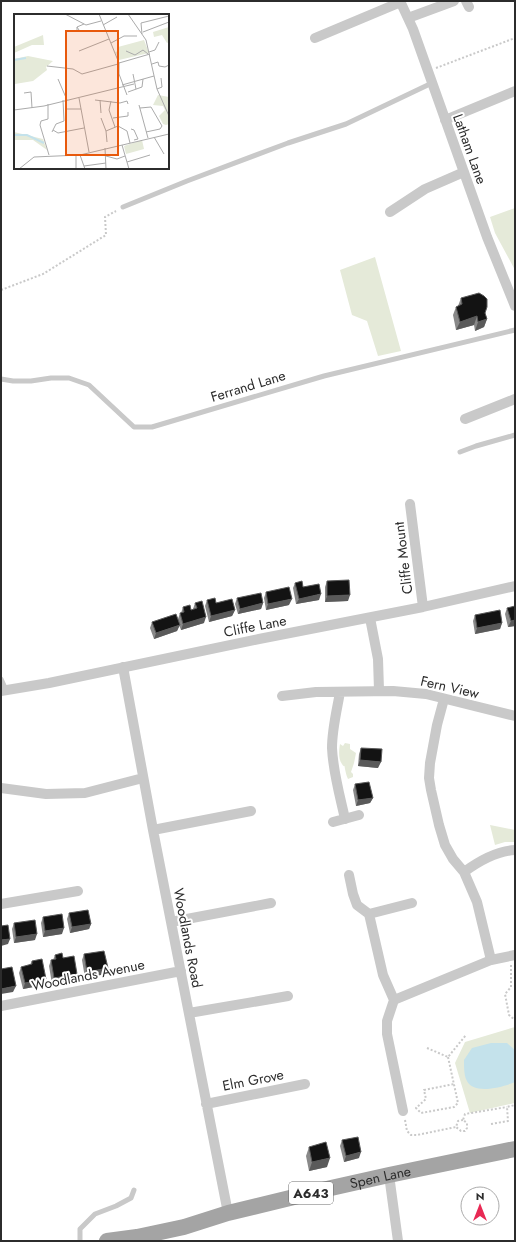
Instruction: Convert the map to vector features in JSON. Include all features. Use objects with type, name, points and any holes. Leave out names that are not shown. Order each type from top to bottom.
[{"type":"main road","name":"Spen Lane","points":[[107,1241],[137,1239],[184,1227],[228,1213],[389,1175],[515,1149]]},
{"type":"street","points":[[408,18],[454,1]]},
{"type":"street","points":[[315,38],[400,2]]},
{"type":"street","name":"Latham Lane","points":[[400,2],[408,18],[487,237],[515,306]]},
{"type":"street","points":[[445,120],[515,92]]},
{"type":"street","points":[[390,212],[424,189],[464,172]]},
{"type":"street","points":[[465,419],[515,399]]},
{"type":"street","name":"Cliffe Mount","points":[[410,504],[423,608]]},
{"type":"street","name":"Cliffe Lane","points":[[3,691],[49,683],[259,639],[423,608],[515,586]]},
{"type":"street","points":[[370,618],[378,659],[379,690]]},
{"type":"street","name":"Woodlands Road","points":[[123,667],[152,830],[228,1213]]},
{"type":"street","name":"Fern View","points":[[282,696],[316,692],[393,691],[426,694],[515,716]]},
{"type":"street","points":[[340,692],[334,723],[332,749],[345,819]]},
{"type":"street","points":[[444,699],[432,746],[429,778],[445,845],[453,859],[464,872],[478,902],[491,960]]},
{"type":"street","points":[[1,788],[46,794],[85,793],[143,778]]},
{"type":"street","points":[[152,830],[251,811]]},
{"type":"street","points":[[333,822],[359,815]]},
{"type":"street","points":[[464,872],[486,858],[515,850]]},
{"type":"street","points":[[349,875],[357,905],[369,914],[383,975],[394,1000],[387,1021],[387,1034],[403,1111]]},
{"type":"street","points":[[1,904],[78,891]]},
{"type":"street","points":[[171,922],[271,903]]},
{"type":"street","points":[[369,914],[412,903]]},
{"type":"street","points":[[394,1000],[491,960],[513,955]]},
{"type":"street","name":"Woodlands Avenue","points":[[1,1006],[181,971]]},
{"type":"street","points":[[189,1013],[288,996]]},
{"type":"street","name":"Elm Grove","points":[[206,1104],[305,1084]]},
{"type":"street","points":[[389,1175],[398,1241]]},
{"type":"lane","points":[[123,207],[194,178],[346,124],[432,83]]},
{"type":"lane","name":"Ferrand Lane","points":[[1,379],[13,381],[32,381],[51,378],[69,378],[89,385],[134,428],[152,428],[324,376],[515,330]]},
{"type":"lane","points":[[460,452],[515,435]]},
{"type":"lane","points":[[1,679],[3,691]]},
{"type":"lane","points":[[80,1241],[80,1230],[95,1214],[116,1206],[131,1198],[134,1190]]},
{"type":"path","points":[[428,71],[515,38]]},
{"type":"path","points":[[1,290],[43,274],[106,235],[105,217],[123,207]]},
{"type":"path","points":[[513,955],[511,987],[505,994],[509,1015],[515,1020]]},
{"type":"path","points":[[448,1056],[466,1035]]},
{"type":"path","points":[[427,1048],[448,1056]]},
{"type":"path","points":[[448,1056],[454,1084],[458,1103],[454,1106],[421,1113],[416,1108],[426,1099],[424,1090],[454,1084]]},
{"type":"path","points":[[463,1120],[465,1114],[515,1105]]},
{"type":"path","points":[[491,1124],[508,1120],[507,1107]]},
{"type":"path","points":[[403,1111],[407,1131],[411,1135],[456,1126]]},
{"type":"path","points":[[456,1126],[460,1131],[465,1131],[467,1128],[467,1123],[463,1120]]},
{"type":"path","points":[[456,1126],[458,1121],[463,1120]]},
{"type":"green space","points":[[515,208],[515,270],[495,233],[490,217]]},
{"type":"green space","points":[[375,257],[401,351],[378,356],[367,321],[352,315],[340,270]]},
{"type":"green space","points":[[345,743],[350,744],[350,749],[356,753],[351,772],[353,777],[348,779],[345,766],[339,757],[340,744],[343,746]]},
{"type":"green space","points":[[490,825],[515,830],[515,842],[505,842],[495,845]]},
{"type":"green space","points":[[515,1027],[515,1103],[470,1113],[455,1063],[465,1042]]},
{"type":"water","points":[[491,1043],[507,1043],[515,1050],[515,1082],[488,1089],[474,1087],[469,1084],[466,1079],[464,1072],[464,1060],[472,1048]]},
{"type":"building","points":[[479,293],[487,299],[485,313],[487,319],[478,322],[477,316],[460,322],[456,307],[462,304],[461,298]]},
{"type":"building","points":[[349,580],[350,595],[327,596],[327,581]]},
{"type":"building","points":[[302,581],[303,587],[319,584],[321,594],[299,599],[295,583]]},
{"type":"building","points":[[289,587],[292,599],[268,604],[266,592]]},
{"type":"building","points":[[261,593],[263,603],[240,609],[237,598]]},
{"type":"building","points":[[215,598],[216,603],[232,599],[235,610],[211,616],[207,600]]},
{"type":"building","points":[[202,601],[206,617],[183,624],[180,613],[184,612],[183,607],[190,605],[191,610],[197,608],[195,603]]},
{"type":"building","points":[[515,606],[515,620],[511,621],[507,608]]},
{"type":"building","points":[[500,610],[502,623],[477,628],[475,615]]},
{"type":"building","points":[[176,614],[180,625],[156,633],[152,622]]},
{"type":"building","points":[[361,748],[382,749],[381,762],[360,760]]},
{"type":"building","points":[[369,782],[373,798],[358,800],[355,784]]},
{"type":"building","points":[[88,910],[91,924],[72,927],[69,913]]},
{"type":"building","points":[[62,914],[64,928],[45,931],[43,917]]},
{"type":"building","points":[[35,920],[37,934],[16,937],[14,923]]},
{"type":"building","points":[[8,925],[10,939],[1,940],[1,926]]},
{"type":"building","points":[[104,951],[108,968],[87,972],[84,954]]},
{"type":"building","points":[[62,953],[63,958],[74,956],[77,974],[54,978],[51,960],[56,959],[55,955]]},
{"type":"building","points":[[42,959],[46,979],[25,983],[21,967],[32,964],[32,961]]},
{"type":"building","points":[[12,967],[16,986],[1,989],[1,969]]},
{"type":"building","points":[[358,1137],[361,1152],[346,1156],[342,1140]]},
{"type":"building","points":[[326,1142],[330,1158],[312,1162],[309,1147]]}]
